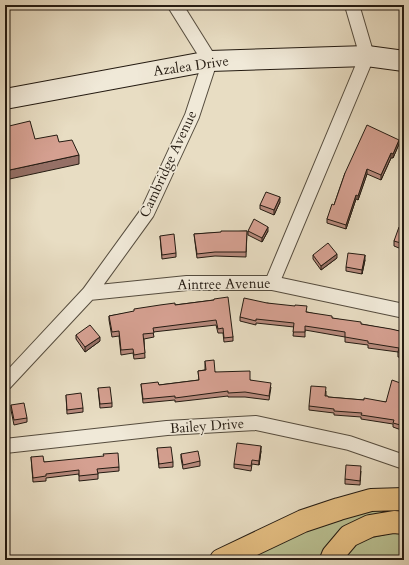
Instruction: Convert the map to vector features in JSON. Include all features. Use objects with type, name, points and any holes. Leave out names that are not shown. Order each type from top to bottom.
[{"type":"highway","points":[[220,560],[303,520],[339,508],[371,500],[404,500]]},
{"type":"highway","points":[[331,560],[333,555],[349,536],[370,526],[394,522],[404,523]]},
{"type":"street","points":[[175,5],[210,61]]},
{"type":"street","points":[[272,282],[367,56],[352,5]]},
{"type":"street","name":"Azalea Drive","points":[[5,99],[210,61],[367,56],[404,61]]},
{"type":"street","name":"Cambridge Avenue","points":[[5,382],[89,293],[147,213],[192,116],[210,61]]},
{"type":"street","name":"Aintree Avenue","points":[[89,293],[187,283],[272,282],[404,311]]},
{"type":"street","name":"Bailey Drive","points":[[5,446],[167,428],[256,423],[349,443],[404,462]]},
{"type":"green space","points":[[404,506],[404,518],[340,535],[320,556],[319,560],[231,560],[280,537],[368,508]]},
{"type":"green space","points":[[392,533],[404,533],[404,560],[339,560],[362,540]]},
{"type":"building","points":[[30,121],[35,139],[57,135],[59,142],[72,140],[79,155],[5,171],[5,127]]},
{"type":"building","points":[[367,125],[399,140],[381,175],[367,169],[346,225],[327,219],[332,204],[334,205],[345,173]]},
{"type":"building","points":[[266,192],[280,197],[274,210],[260,205]]},
{"type":"building","points":[[254,219],[268,227],[262,238],[248,231]]},
{"type":"building","points":[[399,227],[404,227],[404,244],[394,241]]},
{"type":"building","points":[[221,231],[247,231],[246,252],[215,252],[197,254],[194,234]]},
{"type":"building","points":[[174,234],[176,253],[162,255],[160,236]]},
{"type":"building","points":[[328,243],[337,254],[321,266],[313,255]]},
{"type":"building","points":[[348,253],[365,255],[362,270],[346,267]]},
{"type":"building","points":[[228,297],[233,337],[224,338],[223,328],[218,329],[216,320],[153,328],[154,333],[143,334],[145,353],[134,355],[133,349],[121,350],[119,331],[112,332],[109,316],[134,311],[134,309],[175,303],[175,305]]},
{"type":"building","points":[[244,298],[267,303],[307,306],[306,312],[332,316],[332,318],[361,322],[361,324],[404,332],[404,354],[398,352],[399,348],[368,343],[368,341],[345,337],[345,332],[305,326],[305,332],[293,332],[294,323],[256,319],[256,321],[240,317]]},
{"type":"building","points":[[90,325],[100,337],[85,347],[76,335]]},
{"type":"building","points":[[214,360],[215,372],[250,371],[250,380],[271,383],[269,396],[245,392],[228,393],[228,391],[175,398],[175,396],[143,399],[141,384],[158,382],[159,385],[199,380],[198,371],[206,370],[205,361]]},
{"type":"building","points":[[392,380],[403,384],[404,426],[393,423],[394,420],[361,415],[362,413],[334,411],[334,409],[309,406],[311,386],[326,387],[325,396],[328,397],[364,400],[364,398],[386,402]]},
{"type":"building","points":[[110,387],[112,403],[100,404],[98,388]]},
{"type":"building","points":[[81,393],[83,408],[67,410],[66,395]]},
{"type":"building","points":[[24,403],[27,418],[14,420],[11,405]]},
{"type":"building","points":[[237,443],[261,446],[259,461],[252,460],[251,466],[234,464]]},
{"type":"building","points":[[171,447],[173,462],[159,464],[157,448]]},
{"type":"building","points":[[198,451],[200,461],[183,465],[181,454]]},
{"type":"building","points":[[118,453],[119,467],[97,469],[98,474],[79,476],[79,470],[46,474],[46,476],[33,478],[31,457],[43,456],[44,462],[104,456],[103,454]]},
{"type":"building","points":[[346,465],[361,466],[360,481],[345,479]]}]
